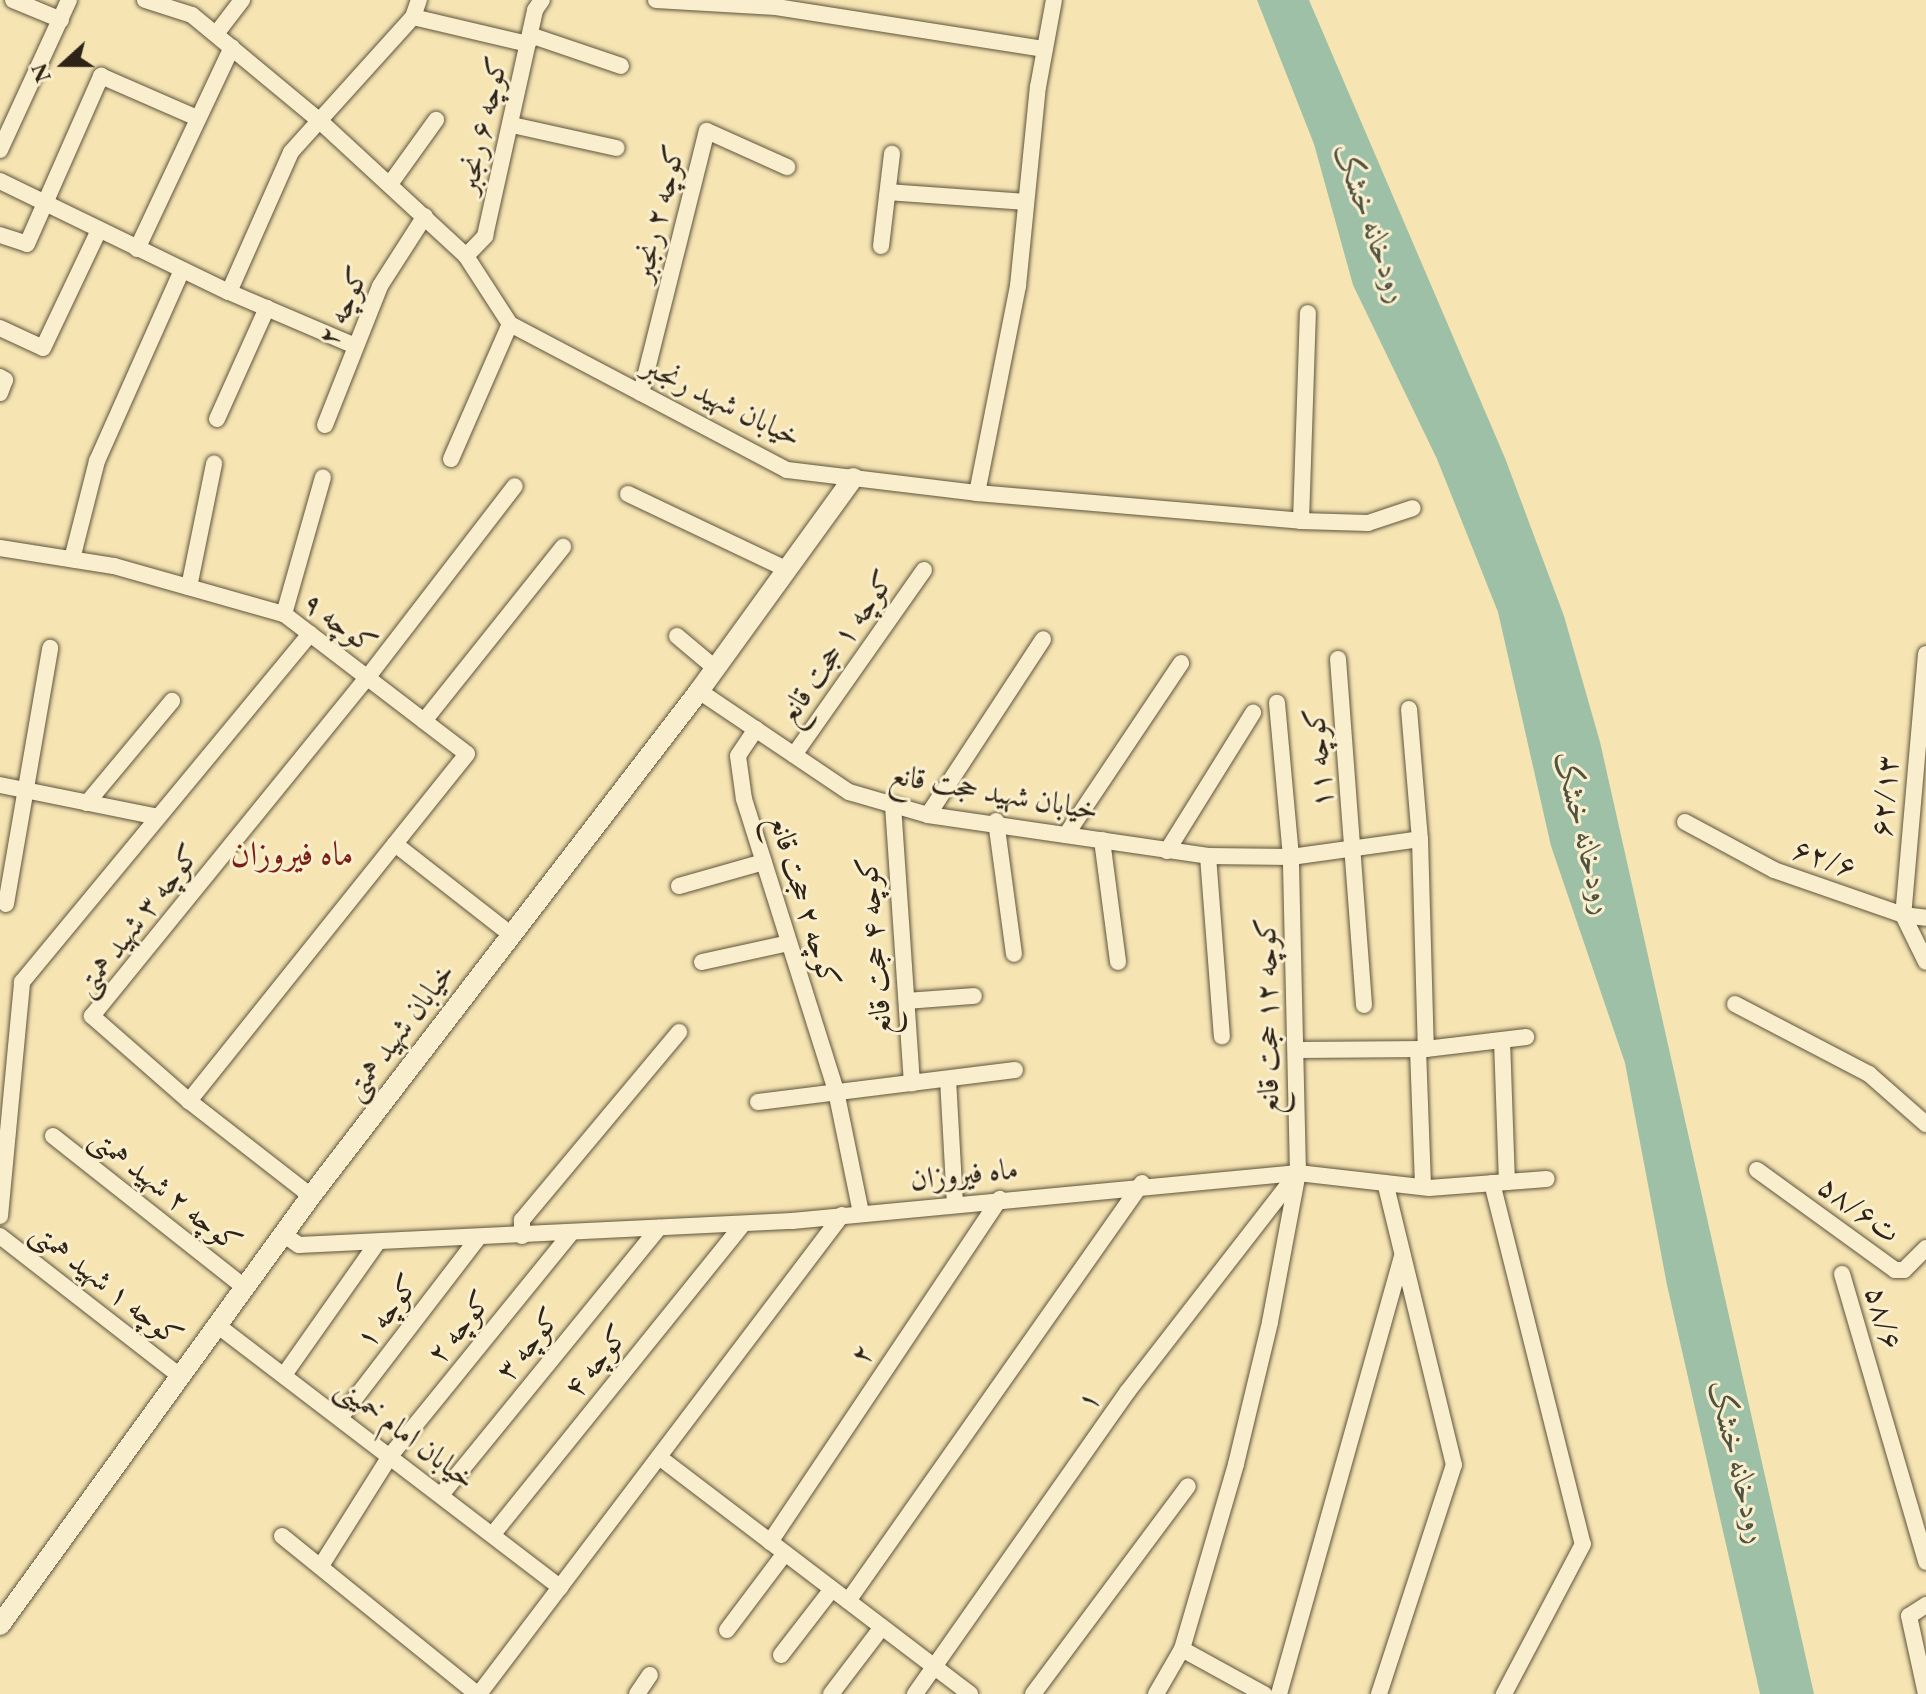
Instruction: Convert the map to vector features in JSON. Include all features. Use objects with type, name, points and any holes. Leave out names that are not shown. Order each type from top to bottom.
[{"type":"street","points":[[13,0],[61,20]]},
{"type":"street","points":[[0,150],[69,0]]},
{"type":"street","name":"خیابان شهید رنجبر","points":[[145,0],[192,15],[322,123],[466,256],[510,324],[787,470],[977,493],[1301,521],[1368,523],[1413,508]]},
{"type":"street","points":[[216,34],[242,0]]},
{"type":"street","points":[[229,292],[291,152],[322,123],[413,17],[419,0]]},
{"type":"street","name":"کوچه ۶ رنجبر","points":[[466,256],[485,236],[529,40],[542,0]]},
{"type":"street","points":[[656,0],[779,4],[1045,49]]},
{"type":"street","points":[[977,493],[1018,286],[1045,49],[1054,0]]},
{"type":"street","points":[[413,17],[529,40],[621,66]]},
{"type":"street","points":[[137,249],[232,47]]},
{"type":"street","points":[[0,235],[27,244],[101,76],[197,118]]},
{"type":"street","points":[[390,184],[436,120]]},
{"type":"street","points":[[512,125],[617,148]]},
{"type":"street","name":"کوچه ۲ رنجبر","points":[[641,393],[707,131],[787,167]]},
{"type":"street","points":[[881,246],[892,154]]},
{"type":"street","points":[[0,181],[229,292],[355,346]]},
{"type":"street","points":[[888,192],[1026,202]]},
{"type":"street","name":"کوچه ۲","points":[[325,425],[380,286],[425,216]]},
{"type":"street","points":[[0,328],[43,348],[99,230]]},
{"type":"street","points":[[72,559],[97,461],[182,270]]},
{"type":"street","points":[[217,419],[267,308]]},
{"type":"street","points":[[1301,521],[1308,313]]},
{"type":"street","points":[[451,459],[510,324]]},
{"type":"street","points":[[0,377],[5,380],[0,393]]},
{"type":"street","points":[[189,587],[214,464]]},
{"type":"street","points":[[284,614],[323,477]]},
{"type":"street","name":"خیابان شهید همتی","points":[[0,1625],[311,1196],[699,691],[853,478]]},
{"type":"street","name":"کوچه ۳ شهید همتی","points":[[311,1196],[189,1101],[92,1016],[367,678],[515,486]]},
{"type":"street","points":[[628,494],[788,570]]},
{"type":"street","points":[[424,721],[563,547]]},
{"type":"street","name":"کوچه ۹","points":[[0,548],[72,559],[284,614],[467,754],[189,1101]]},
{"type":"street","name":"کوچه ۱ حجت قانع","points":[[794,755],[924,570]]},
{"type":"street","points":[[0,1216],[22,982],[310,634]]},
{"type":"street","points":[[677,636],[715,668]]},
{"type":"street","points":[[928,815],[1043,639]]},
{"type":"street","points":[[6,904],[50,648]]},
{"type":"street","name":"۶۲/۱۳","points":[[1903,915],[1926,654]]},
{"type":"street","name":"کوچه ۱۱","points":[[1338,659],[1355,852],[1364,1005]]},
{"type":"street","points":[[1066,835],[1181,663]]},
{"type":"street","name":"خیابان شهید حجت قانع","points":[[699,691],[849,792],[928,815],[996,821],[1066,835],[1208,856],[1291,857],[1355,852],[1420,839]]},
{"type":"street","points":[[87,803],[172,701]]},
{"type":"street","name":"کوچه ۱۲ حجت قانع","points":[[1156,1694],[1182,1649],[1240,1450],[1298,1173],[1291,857],[1277,703]]},
{"type":"street","points":[[1409,709],[1420,839],[1423,1187]]},
{"type":"street","points":[[1167,851],[1253,713]]},
{"type":"street","name":"کوچه ۲ حجت قانع","points":[[756,729],[738,756],[744,799],[836,1091],[861,1213]]},
{"type":"street","points":[[0,785],[158,817]]},
{"type":"street","name":"کوچه ۴ حجت قانع","points":[[893,805],[912,1083]]},
{"type":"street","points":[[996,821],[1014,954]]},
{"type":"street","name":"۶۲/۶","points":[[1685,822],[1774,870],[1903,915],[1926,918]]},
{"type":"street","points":[[1102,840],[1118,962]]},
{"type":"street","points":[[395,844],[510,934]]},
{"type":"street","points":[[1208,856],[1222,1036]]},
{"type":"street","points":[[679,886],[764,862]]},
{"type":"street","points":[[1903,915],[1926,962]]},
{"type":"street","points":[[702,962],[789,943]]},
{"type":"street","points":[[907,1001],[974,996]]},
{"type":"street","points":[[1735,1004],[1869,1074],[1926,1124]]},
{"type":"street","points":[[522,1236],[522,1220],[679,1032]]},
{"type":"street","points":[[1297,1050],[1422,1049],[1526,1037]]},
{"type":"street","points":[[1502,1040],[1499,1182],[1583,1544],[1504,1694]]},
{"type":"street","points":[[758,1102],[1015,1070]]},
{"type":"street","points":[[948,1079],[955,1204]]},
{"type":"street","name":"کوچه ۲ شهید همتی","points":[[53,1136],[244,1287]]},
{"type":"street","name":"۵۸/۶ت","points":[[1757,1170],[1895,1270],[1904,1270],[1926,1248]]},
{"type":"street","name":"ماه فیروزان","points":[[283,1234],[299,1245],[743,1224],[1142,1183],[1298,1173],[1423,1187],[1547,1179]]},
{"type":"street","name":"۱","points":[[915,1694],[1128,1391],[1298,1173]]},
{"type":"street","points":[[848,1601],[1142,1183]]},
{"type":"street","points":[[1379,1694],[1454,1465],[1385,1183]]},
{"type":"street","name":"۲","points":[[770,1542],[1000,1199]]},
{"type":"street","points":[[282,1536],[478,1694],[842,1215]]},
{"type":"street","name":"کوچه ۴","points":[[493,1534],[743,1224]]},
{"type":"street","name":"کوچه ۳","points":[[441,1495],[659,1228]]},
{"type":"street","name":"کوچه ۲","points":[[324,1561],[390,1456],[571,1233]]},
{"type":"street","name":"کوچه ۱","points":[[340,1418],[478,1238]]},
{"type":"street","points":[[284,1375],[377,1243]]},
{"type":"street","name":"کوچه ۱ شهید همتی","points":[[3,1246],[180,1376]]},
{"type":"street","points":[[1279,1694],[1403,1255]]},
{"type":"street","name":"۵۸/۶","points":[[1842,1274],[1926,1562]]},
{"type":"street","name":"خیابان امام خمینی","points":[[217,1325],[560,1587]]},
{"type":"street","points":[[659,1457],[970,1694]]},
{"type":"street","points":[[1033,1694],[1188,1486]]},
{"type":"street","points":[[727,1630],[785,1553]]},
{"type":"street","points":[[781,1655],[832,1589]]},
{"type":"street","points":[[1926,1605],[1909,1616],[1926,1694]]},
{"type":"street","points":[[831,1694],[882,1627]]},
{"type":"street","points":[[1182,1649],[1264,1694]]},
{"type":"street","points":[[637,1694],[650,1675]]},
{"type":"water","name":"رودخانه خشک","points":[[1257,0],[1309,0],[1505,458],[1564,616],[1600,742],[1814,1694],[1760,1694],[1667,1285],[1625,1063],[1551,846],[1498,612],[1437,459],[1353,285],[1314,144]]},
{"type":"district","name":"ماه فیروزان","points":[[292,854]]}]
